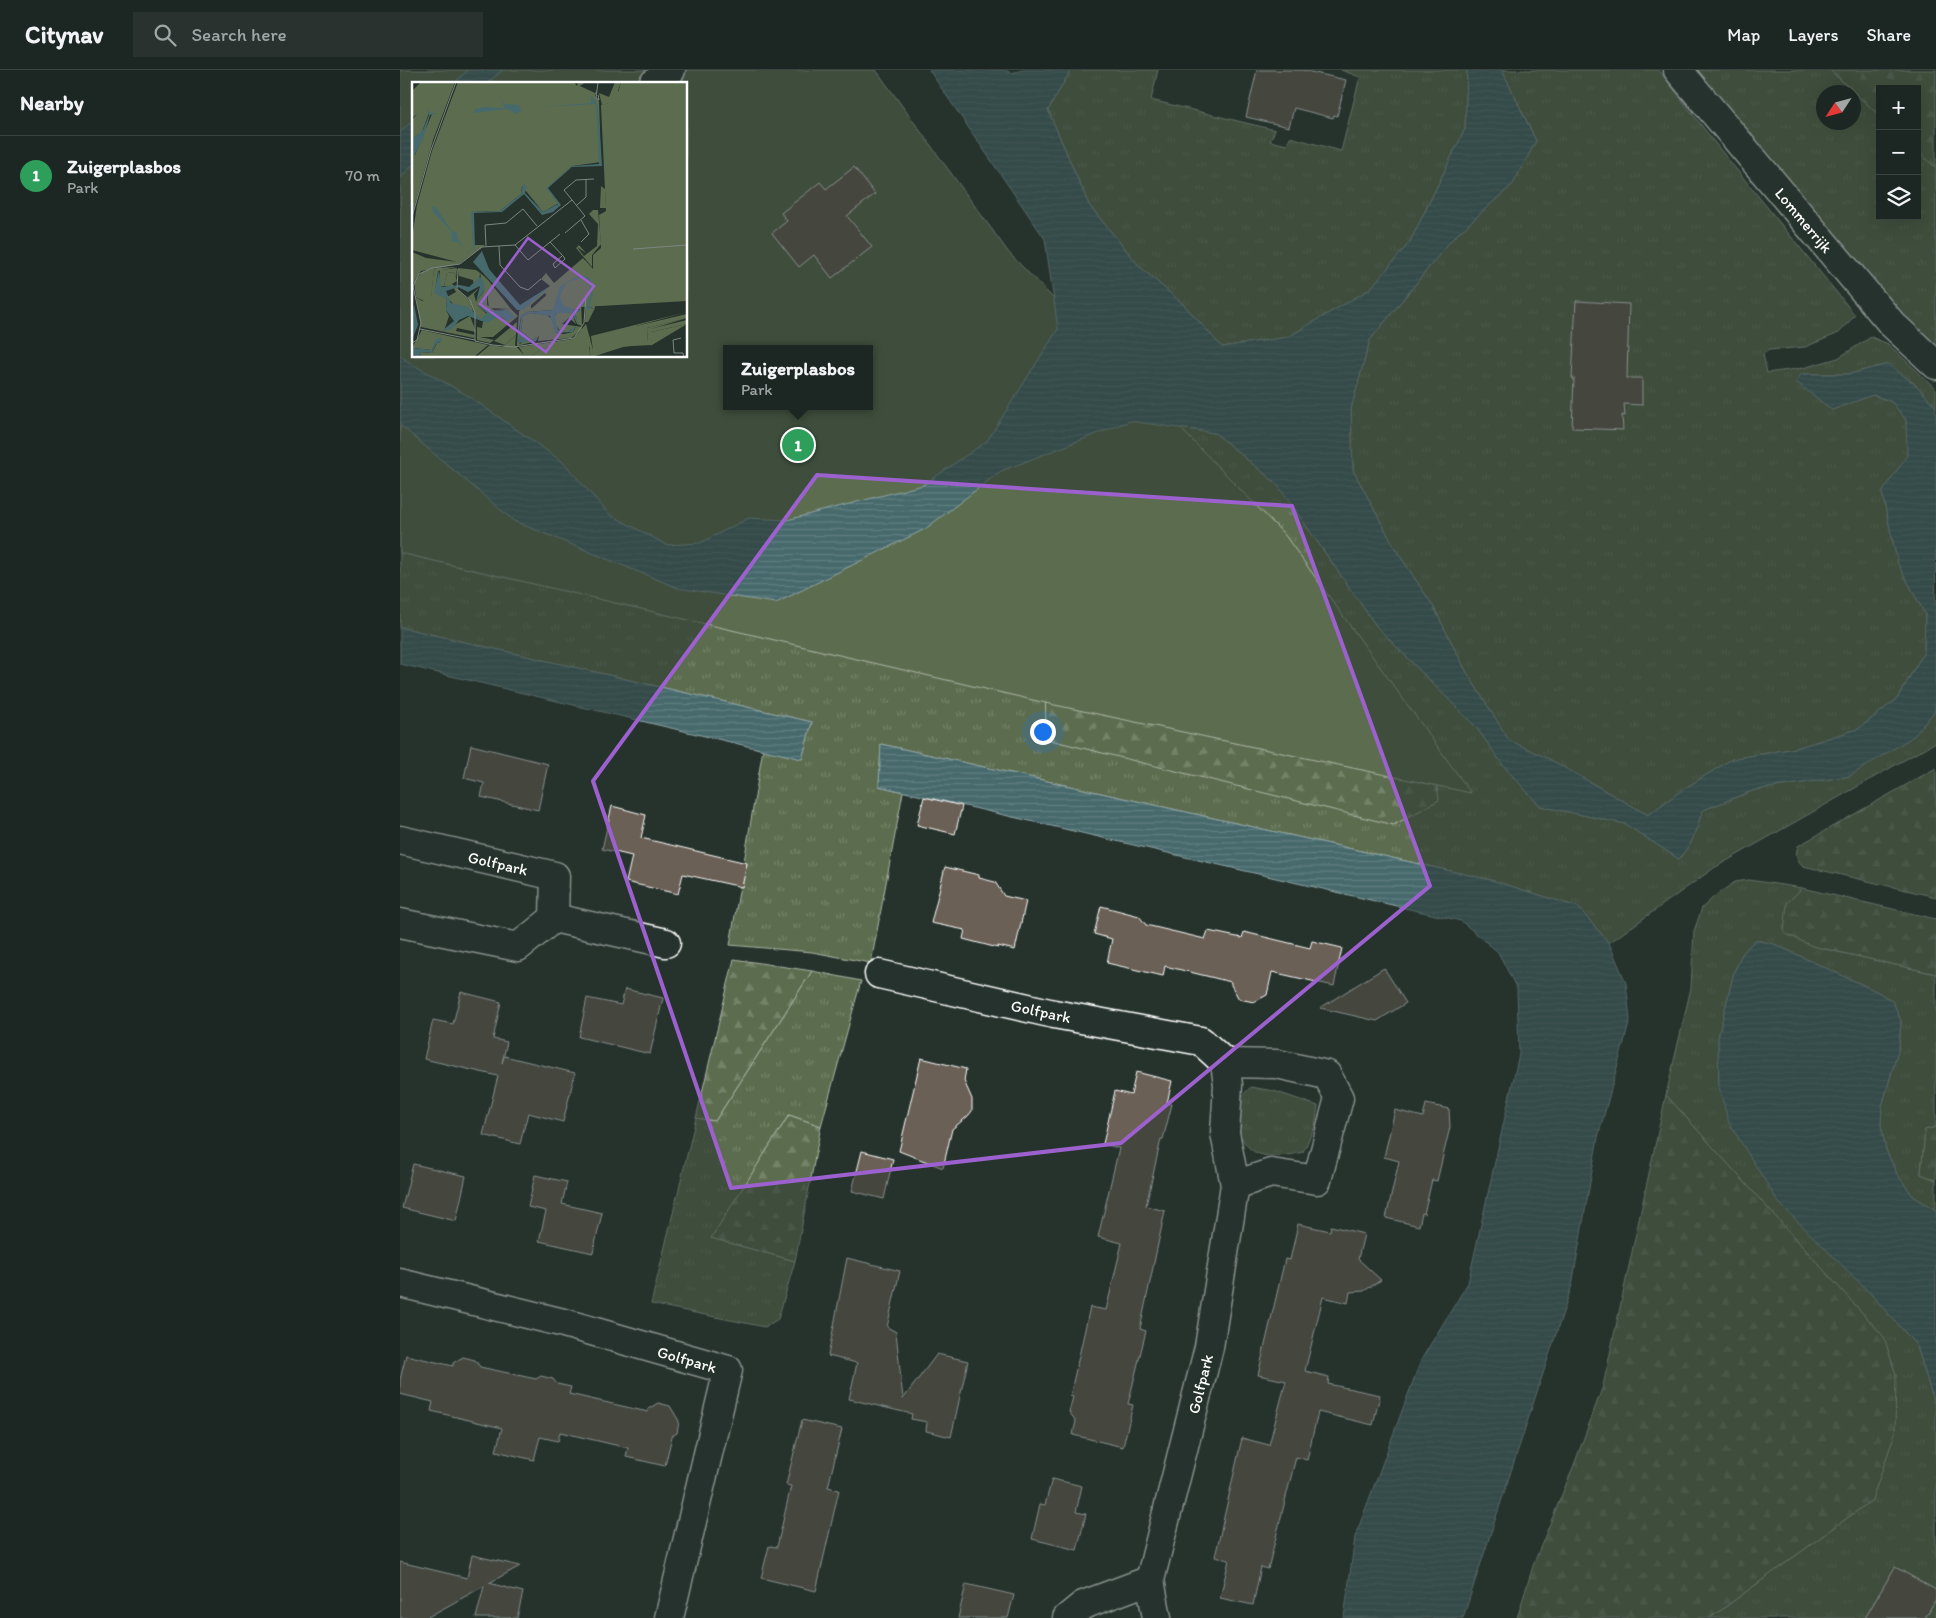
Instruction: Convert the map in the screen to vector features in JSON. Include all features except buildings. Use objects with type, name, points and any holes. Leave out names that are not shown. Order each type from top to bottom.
[{"type":"street","points":[[656,82],[671,70]]},
{"type":"street","name":"Lommerrijk","points":[[1678,70],[1892,324],[1936,365]]},
{"type":"street","name":"Golfpark","points":[[400,840],[555,876],[554,918]]},
{"type":"street","points":[[400,923],[518,947],[554,918],[666,943]]},
{"type":"street","name":"Golfpark","points":[[879,974],[1054,1014],[1201,1042],[1225,1063],[1228,1085],[1225,1133],[1235,1185],[1209,1347],[1150,1580],[1157,1618]]},
{"type":"street","points":[[1225,1063],[1277,1064],[1327,1075],[1339,1098],[1317,1180],[1271,1173],[1235,1185]]},
{"type":"street","name":"Golfpark","points":[[400,1283],[564,1323],[728,1370],[669,1618]]},
{"type":"street","points":[[1067,1618],[1083,1605],[1150,1580]]},
{"type":"highlighted area","points":[[817,475],[1292,506],[1430,886],[1121,1143],[731,1188],[593,781]]},
{"type":"green space","points":[[400,70],[876,70],[1009,253],[1284,534],[1471,793],[1050,704],[400,553]]},
{"type":"green space","points":[[1071,70],[1158,70],[1151,100],[1275,130],[1270,141],[1287,145],[1290,137],[1341,151],[1360,77],[1341,70],[1467,70],[1465,129],[1410,242],[1370,289],[1288,337],[1222,347],[1185,306],[1140,267],[1089,205],[1048,110]]},
{"type":"green space","points":[[1502,70],[1659,70],[1718,147],[1855,315],[1839,333],[1805,347],[1769,350],[1763,354],[1767,373],[1803,368],[1838,358],[1871,337],[1888,344],[1936,389],[1936,407],[1916,385],[1888,364],[1849,374],[1801,374],[1832,410],[1872,395],[1892,402],[1906,420],[1908,455],[1882,493],[1898,564],[1925,614],[1924,652],[1897,699],[1858,729],[1796,748],[1732,759],[1682,790],[1648,815],[1551,760],[1509,741],[1466,671],[1433,606],[1396,550],[1353,470],[1351,409],[1370,340],[1452,239],[1513,184],[1536,141]]},
{"type":"green space","points":[[1696,70],[1830,70],[1846,85],[1816,85],[1816,130],[1861,130],[1861,98],[1876,112],[1876,220],[1921,220],[1921,154],[1936,168],[1936,354],[1897,315]]},
{"type":"green space","points":[[1830,70],[1936,70],[1936,168],[1921,154],[1921,85],[1876,85],[1876,112],[1861,99],[1861,85],[1846,85]]},
{"type":"green space","points":[[1130,421],[1215,433],[1277,484],[1377,627],[1476,727],[1503,765],[1540,806],[1625,824],[1679,859],[1691,843],[1703,810],[1755,790],[1850,776],[1935,711],[1936,706],[1936,742],[1714,868],[1609,943],[1578,907],[1491,880],[881,744],[879,786],[903,792],[871,963],[812,952],[730,945],[763,749],[802,759],[812,722],[400,627],[400,425]]},
{"type":"green space","points":[[1045,669],[1431,749],[1439,800],[1394,825],[1046,739]]},
{"type":"green space","points":[[1936,768],[1936,897],[1803,866],[1799,861],[1796,854],[1798,846]]},
{"type":"green space","points":[[1749,880],[1802,888],[1787,903],[1812,946],[1936,974],[1936,1127],[1925,1130],[1921,1174],[1936,1180],[1936,1210],[1913,1196],[1897,1174],[1886,1150],[1881,1125],[1882,1106],[1899,1047],[1901,1021],[1893,1002],[1878,992],[1774,944],[1755,940],[1742,954],[1734,972],[1718,1038],[1719,1087],[1871,1294],[1917,1346],[1936,1409],[1936,1618],[1710,1618],[1872,1500],[1896,1376],[1883,1337],[1666,1095],[1691,988],[1694,931],[1702,908],[1716,895],[1735,882]]},
{"type":"green space","points":[[1802,888],[1936,919],[1936,974],[1812,946],[1784,933],[1787,903]]},
{"type":"green space","points":[[734,959],[812,971],[715,1121],[696,1118]]},
{"type":"green space","points":[[812,971],[861,981],[821,1126],[789,1115],[712,1238],[795,1261],[778,1319],[765,1327],[651,1304],[696,1118],[715,1121]]},
{"type":"green space","points":[[1251,1087],[1274,1091],[1318,1106],[1315,1126],[1303,1152],[1280,1156],[1262,1155],[1252,1150],[1244,1141],[1239,1130],[1236,1113],[1240,1099]]},
{"type":"green space","points":[[1666,1095],[1884,1337],[1896,1375],[1895,1433],[1872,1500],[1710,1618],[1517,1618],[1534,1563],[1574,1465],[1603,1386]]},
{"type":"green space","points":[[789,1115],[821,1126],[795,1261],[711,1238]]},
{"type":"green space","points":[[1936,1127],[1936,1180],[1921,1174],[1925,1130]]},
{"type":"water","points":[[468,70],[503,70],[488,82],[455,82]]},
{"type":"water","points":[[929,70],[1005,70],[1011,73],[1023,70],[1071,70],[1048,110],[1089,205],[1140,267],[1185,306],[1222,347],[1288,337],[1370,289],[1410,242],[1465,129],[1467,70],[1502,70],[1536,141],[1513,184],[1452,239],[1370,340],[1351,409],[1353,470],[1396,550],[1433,606],[1466,671],[1509,740],[1551,760],[1648,815],[1682,790],[1732,759],[1796,748],[1858,729],[1897,699],[1924,652],[1925,614],[1898,564],[1882,493],[1907,455],[1906,420],[1892,402],[1873,395],[1832,410],[1796,382],[1801,374],[1849,374],[1888,364],[1916,385],[1936,407],[1935,711],[1914,736],[1850,776],[1755,790],[1703,810],[1691,843],[1679,859],[1625,824],[1540,806],[1503,765],[1476,727],[1377,627],[1277,484],[1215,433],[1130,421],[1001,471],[925,529],[776,603],[678,588],[514,521],[400,425],[400,355],[410,363],[467,395],[563,462],[609,514],[667,545],[700,543],[749,518],[787,520],[923,485],[987,441],[1058,329],[1045,239]]},
{"type":"water","points":[[412,122],[412,165],[400,179],[400,132]]},
{"type":"water","points":[[400,627],[812,722],[802,759],[400,664]]},
{"type":"water","points":[[881,744],[1491,880],[1578,907],[1609,943],[1626,983],[1630,1020],[1598,1137],[1572,1285],[1463,1618],[1344,1618],[1355,1537],[1421,1360],[1468,1283],[1519,1054],[1517,989],[1498,952],[1461,921],[879,786]]},
{"type":"water","points":[[1755,940],[1774,944],[1878,992],[1893,1002],[1901,1021],[1899,1047],[1882,1106],[1881,1125],[1886,1150],[1897,1174],[1913,1196],[1936,1210],[1936,1409],[1917,1346],[1871,1294],[1779,1203],[1729,1123],[1719,1087],[1718,1038],[1734,972],[1742,954]]},
{"type":"place","name":"Zuigerplasbos","points":[[798,445]]}]
